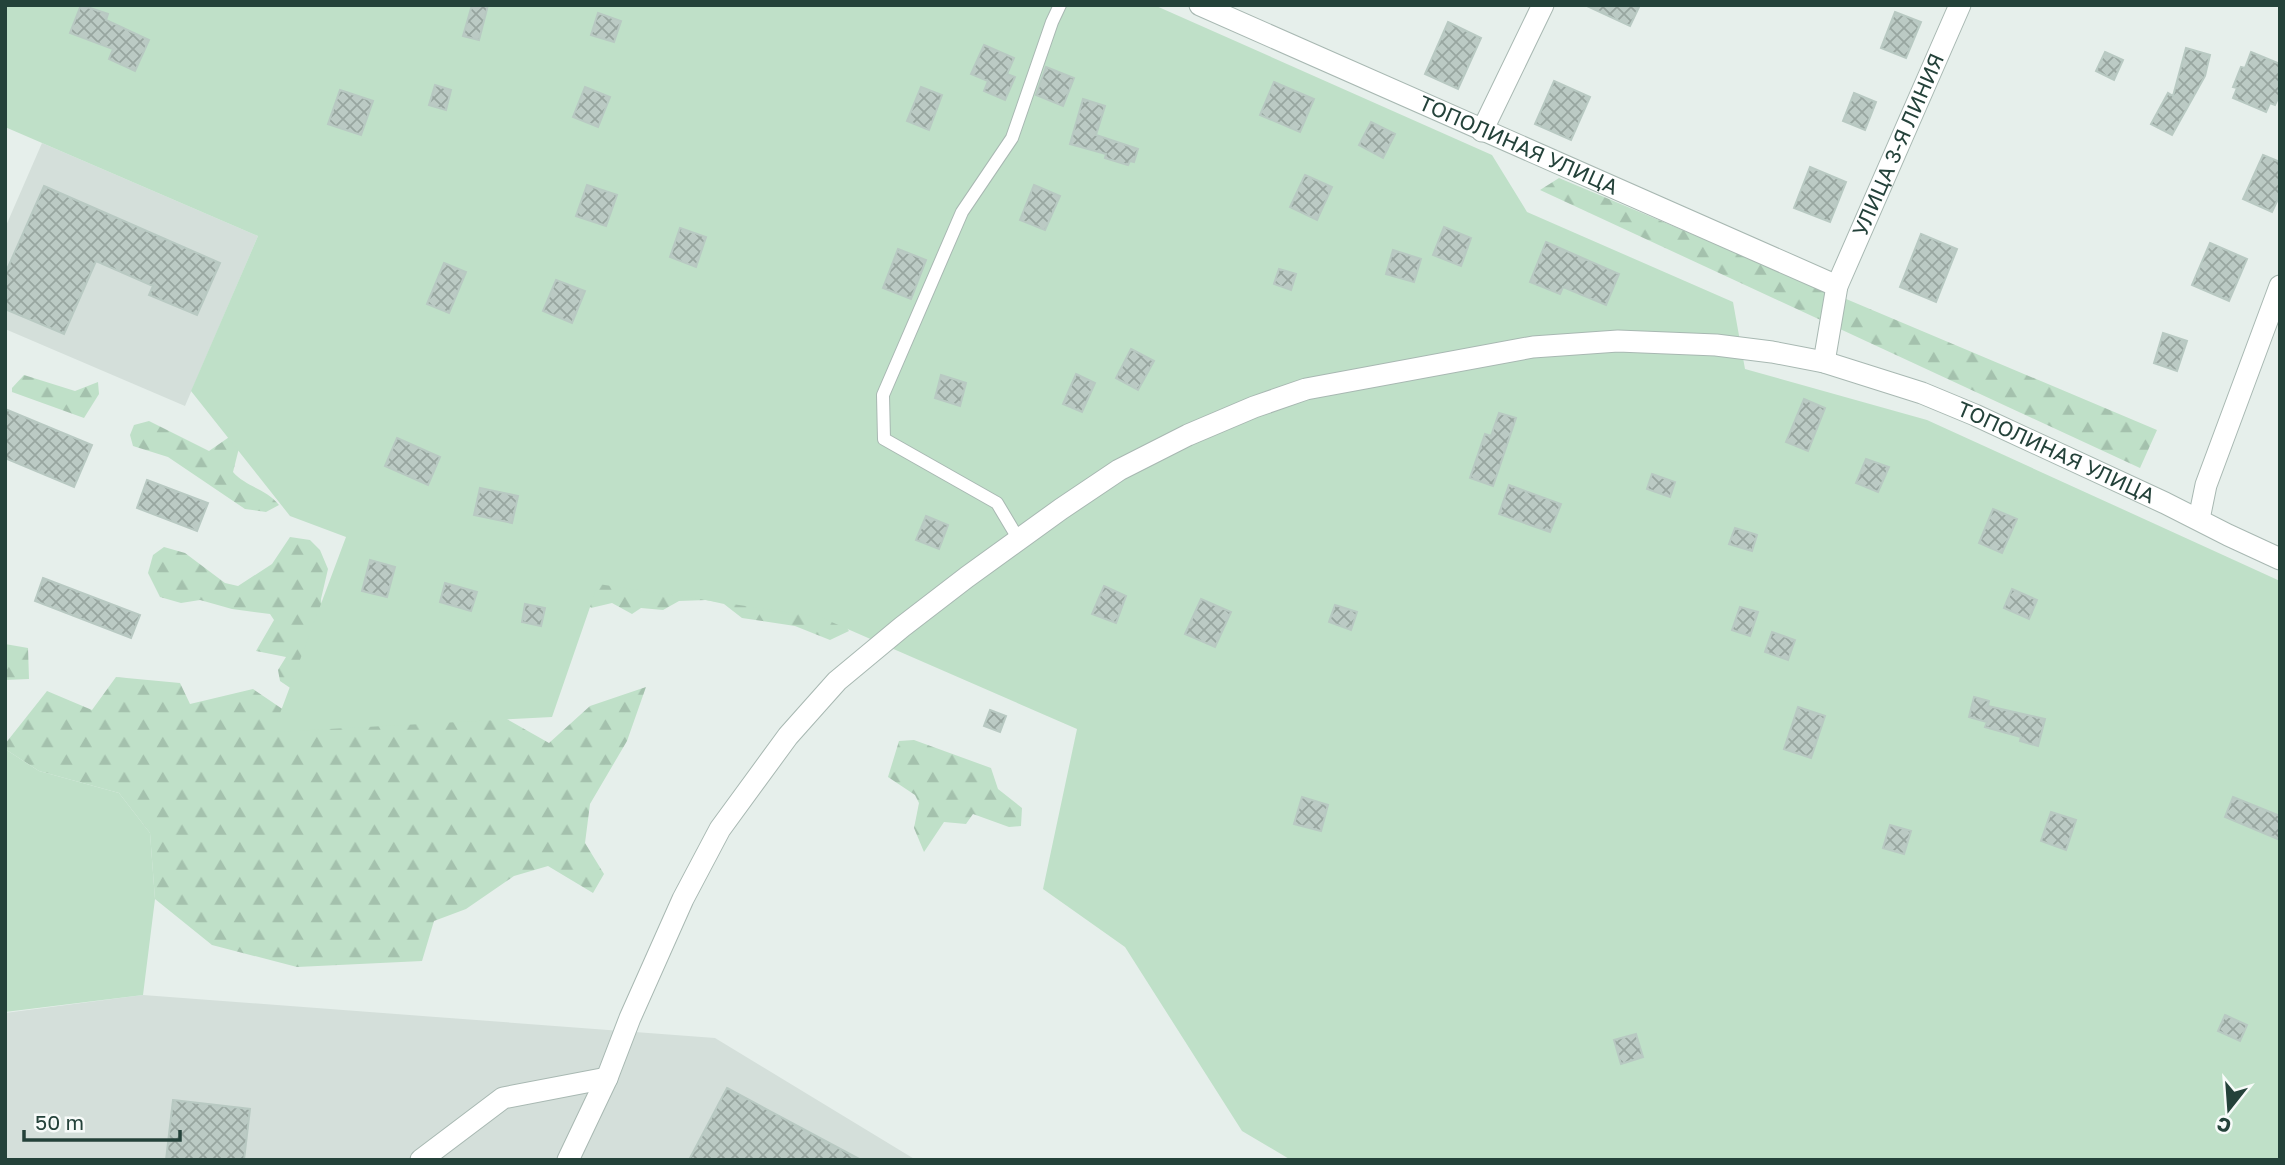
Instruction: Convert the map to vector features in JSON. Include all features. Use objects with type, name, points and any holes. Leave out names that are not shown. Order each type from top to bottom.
[{"type":"street","name":"ТОПОЛИНАЯ УЛИЦА","points":[[1200,5],[1837,286]]},
{"type":"street","points":[[1482,131],[1543,5]]},
{"type":"street","name":"УЛИЦА 3-Я ЛИНИЯ","points":[[1824,362],[1837,286],[1960,5]]},
{"type":"street","points":[[2199,519],[2206,485],[2280,286]]},
{"type":"street","name":"ТОПОЛИНАЯ УЛИЦА","points":[[568,1160],[607,1078],[630,1018],[683,899],[720,829],[747,788],[788,736],[837,681],[902,627],[1119,470],[1188,435],[1254,407],[1306,389],[1533,347],[1618,341],[1716,345],[1824,362],[1922,393],[1975,415],[2280,559]]},
{"type":"street","points":[[421,1160],[503,1098],[607,1078]]},
{"type":"lane","points":[[1019,540],[997,503],[884,439],[883,395],[962,212],[1012,138],[1060,5]]},
{"type":"shaded area","points":[[42,143],[258,236],[185,406],[5,329],[5,228]]},
{"type":"shaded area","points":[[143,995],[715,1038],[916,1160],[5,1160],[5,1013]]},
{"type":"green space","points":[[5,5],[1154,5],[1492,155],[1527,212],[1733,302],[1745,369],[1927,420],[2280,581],[2280,1160],[1291,1160],[1242,1131],[1125,947],[1043,889],[1077,729],[820,617],[598,584],[552,717],[273,732],[346,537],[290,516],[191,391],[258,236],[5,127]]},
{"type":"green space","points":[[1559,178],[2157,430],[2140,468],[1540,190]]},
{"type":"green space","points":[[24,375],[75,391],[98,382],[99,394],[84,418],[12,392],[12,388]]},
{"type":"green space","points":[[149,421],[209,451],[235,433],[241,440],[233,472],[269,495],[279,505],[266,512],[245,509],[168,457],[133,446],[130,435],[134,425]]},
{"type":"green space","points":[[290,537],[310,540],[320,550],[328,569],[321,599],[325,662],[302,696],[280,681],[278,670],[286,657],[256,651],[274,620],[270,614],[232,609],[200,600],[181,603],[160,597],[148,573],[153,555],[164,547],[185,553],[225,583],[238,586],[272,564]]},
{"type":"green space","points":[[566,573],[835,611],[849,631],[830,640],[795,626],[742,618],[724,604],[706,600],[679,601],[663,610],[641,608],[632,614],[612,603],[591,608]]},
{"type":"green space","points":[[5,644],[28,648],[29,679],[5,680]]},
{"type":"green space","points":[[116,677],[180,683],[190,704],[253,689],[303,723],[498,714],[549,743],[590,706],[646,687],[627,741],[590,804],[585,843],[604,874],[593,893],[548,866],[514,876],[466,909],[434,921],[422,961],[297,967],[212,945],[155,899],[150,833],[119,793],[39,771],[5,749],[5,744],[47,691],[92,710]]},
{"type":"green space","points":[[914,740],[991,768],[998,789],[1022,808],[1021,826],[1009,827],[973,814],[966,824],[944,822],[924,852],[914,828],[919,803],[915,795],[888,777],[899,741]]},
{"type":"green space","points":[[5,749],[39,771],[119,793],[150,833],[155,899],[143,995],[5,1012]]},
{"type":"building","points":[[81,5],[108,14],[106,20],[149,40],[135,71],[109,59],[113,49],[70,33]]},
{"type":"building","points":[[472,5],[488,5],[479,40],[463,36]]},
{"type":"building","points":[[1585,5],[1640,5],[1630,26]]},
{"type":"building","points":[[1895,12],[1921,22],[1906,58],[1881,48]]},
{"type":"building","points":[[598,13],[621,21],[614,42],[591,35]]},
{"type":"building","points":[[1448,22],[1481,38],[1458,89],[1425,74]]},
{"type":"building","points":[[984,45],[1014,58],[1007,74],[1015,77],[1005,100],[984,91],[988,81],[971,74]]},
{"type":"building","points":[[2186,48],[2210,55],[2205,76],[2172,135],[2151,124],[2168,93],[2173,96]]},
{"type":"building","points":[[2105,52],[2123,60],[2114,80],[2096,71]]},
{"type":"building","points":[[2251,52],[2280,64],[2280,94],[2275,105],[2270,103],[2266,112],[2233,98],[2237,88],[2233,87]]},
{"type":"building","points":[[1046,67],[1074,78],[1063,106],[1036,95]]},
{"type":"building","points":[[1554,81],[1590,97],[1571,140],[1535,124]]},
{"type":"building","points":[[1274,82],[1314,99],[1300,132],[1260,115]]},
{"type":"building","points":[[435,85],[451,90],[446,110],[429,105]]},
{"type":"building","points":[[585,87],[610,97],[598,127],[573,117]]},
{"type":"building","points":[[921,87],[942,95],[929,130],[907,121]]},
{"type":"building","points":[[340,90],[373,101],[361,135],[328,124]]},
{"type":"building","points":[[1854,93],[1876,102],[1865,130],[1843,121]]},
{"type":"building","points":[[1083,99],[1105,106],[1096,135],[1138,149],[1134,162],[1130,161],[1128,165],[1105,158],[1106,154],[1070,144]]},
{"type":"building","points":[[1371,122],[1395,134],[1383,158],[1359,145]]},
{"type":"building","points":[[2263,155],[2280,162],[2280,195],[2272,212],[2243,199]]},
{"type":"building","points":[[1810,167],[1846,182],[1830,222],[1794,208]]},
{"type":"building","points":[[1305,175],[1332,187],[1317,220],[1290,207]]},
{"type":"building","points":[[587,185],[617,195],[606,226],[576,216]]},
{"type":"building","points":[[1034,185],[1060,196],[1045,230],[1020,220]]},
{"type":"building","points":[[44,186],[220,263],[197,315],[149,295],[153,286],[96,261],[64,334],[5,309],[5,274]]},
{"type":"building","points":[[1444,227],[1471,238],[1461,266],[1433,255]]},
{"type":"building","points":[[680,228],[706,237],[696,267],[670,257]]},
{"type":"building","points":[[1921,234],[1957,249],[1936,302],[1900,287]]},
{"type":"building","points":[[1546,242],[1619,274],[1606,305],[1563,287],[1560,294],[1530,282]]},
{"type":"building","points":[[2210,243],[2247,259],[2229,301],[2192,285]]},
{"type":"building","points":[[898,249],[926,260],[911,299],[883,288]]},
{"type":"building","points":[[1393,250],[1421,259],[1414,282],[1386,274]]},
{"type":"building","points":[[444,263],[466,272],[449,313],[427,304]]},
{"type":"building","points":[[1279,269],[1296,274],[1291,290],[1274,284]]},
{"type":"building","points":[[556,280],[585,291],[572,323],[543,311]]},
{"type":"building","points":[[2163,333],[2187,341],[2177,371],[2154,363]]},
{"type":"building","points":[[1131,349],[1154,361],[1138,390],[1116,378]]},
{"type":"building","points":[[1076,374],[1095,383],[1082,412],[1063,404]]},
{"type":"building","points":[[941,375],[966,383],[960,406],[935,398]]},
{"type":"building","points":[[1804,399],[1825,408],[1808,451],[1786,442]]},
{"type":"building","points":[[5,409],[92,445],[74,487],[5,458]]},
{"type":"building","points":[[1499,413],[1516,418],[1493,486],[1470,478],[1485,434],[1491,436]]},
{"type":"building","points":[[397,438],[440,457],[428,485],[385,466]]},
{"type":"building","points":[[1866,459],[1889,467],[1878,492],[1856,483]]},
{"type":"building","points":[[1652,474],[1675,482],[1670,497],[1647,489]]},
{"type":"building","points":[[147,480],[208,503],[197,531],[137,508]]},
{"type":"building","points":[[1509,485],[1561,504],[1550,532],[1499,514]]},
{"type":"building","points":[[480,488],[518,496],[512,523],[474,515]]},
{"type":"building","points":[[1993,509],[2017,519],[2002,553],[1979,543]]},
{"type":"building","points":[[926,516],[948,525],[939,549],[916,540]]},
{"type":"building","points":[[1735,528],[1757,535],[1752,551],[1729,544]]},
{"type":"building","points":[[370,560],[395,567],[387,597],[362,591]]},
{"type":"building","points":[[43,578],[140,615],[131,638],[35,601]]},
{"type":"building","points":[[445,583],[477,592],[471,611],[440,602]]},
{"type":"building","points":[[1104,586],[1126,596],[1116,623],[1092,614]]},
{"type":"building","points":[[2012,589],[2037,600],[2029,619],[2004,608]]},
{"type":"building","points":[[1201,599],[1231,612],[1215,647],[1185,634]]},
{"type":"building","points":[[525,604],[545,608],[541,626],[522,622]]},
{"type":"building","points":[[1335,605],[1357,612],[1351,630],[1329,622]]},
{"type":"building","points":[[1740,607],[1758,612],[1750,636],[1732,630]]},
{"type":"building","points":[[1772,632],[1795,640],[1788,660],[1765,652]]},
{"type":"building","points":[[1974,697],[1989,701],[1988,706],[2045,719],[2038,746],[2020,741],[2021,737],[1985,727],[1987,722],[1969,717]]},
{"type":"building","points":[[1798,707],[1825,716],[1811,758],[1784,749]]},
{"type":"building","points":[[990,710],[1006,716],[1000,732],[984,726]]},
{"type":"building","points":[[1302,797],[1328,805],[1321,831],[1294,824]]},
{"type":"building","points":[[2233,797],[2280,816],[2280,840],[2225,817]]},
{"type":"building","points":[[2051,812],[2076,820],[2066,850],[2041,841]]},
{"type":"building","points":[[1890,825],[1911,831],[1904,854],[1883,848]]},
{"type":"building","points":[[2225,1015],[2247,1025],[2240,1041],[2218,1031]]},
{"type":"building","points":[[1636,1034],[1643,1057],[1621,1064],[1614,1040]]},
{"type":"building","points":[[727,1088],[861,1160],[689,1160]]},
{"type":"building","points":[[173,1100],[250,1109],[244,1160],[166,1160]]}]
